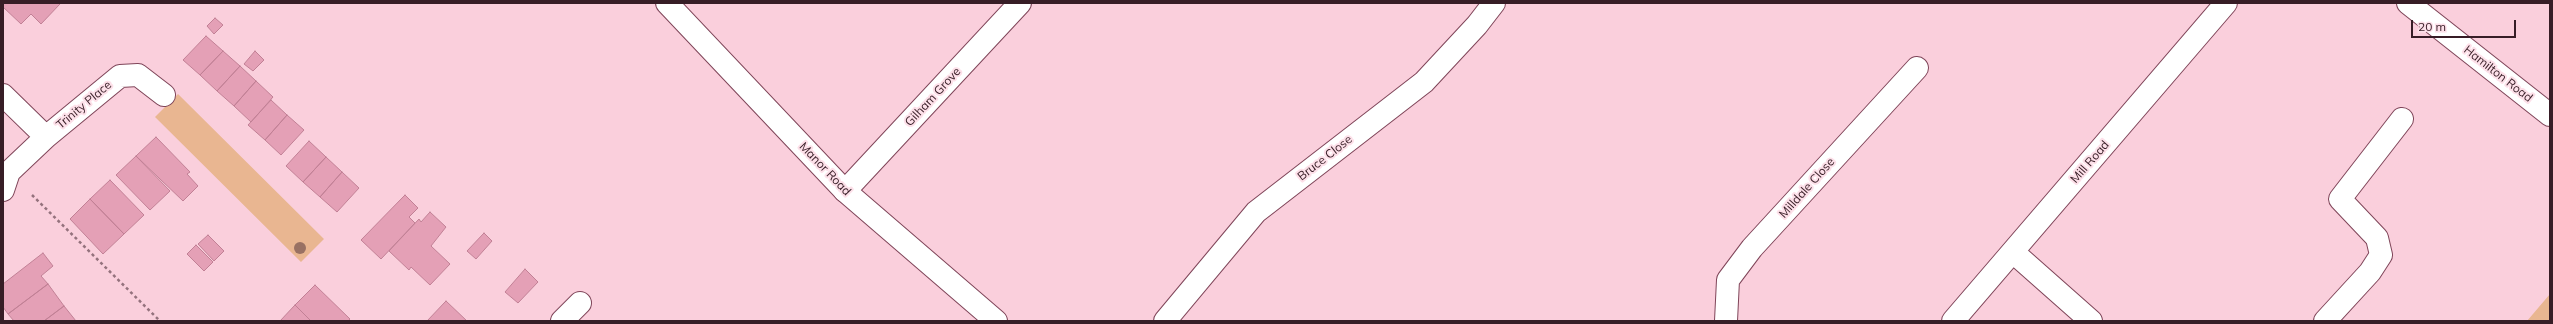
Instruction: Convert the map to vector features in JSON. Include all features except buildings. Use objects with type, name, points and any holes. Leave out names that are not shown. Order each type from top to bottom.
[{"type":"street","name":"Manor Road","points":[[668,3],[845,191],[996,321]]},
{"type":"street","name":"Gilham Grove","points":[[845,191],[1020,3]]},
{"type":"street","name":"Bruce Close","points":[[1165,321],[1256,212],[1424,82],[1477,25],[1494,3]]},
{"type":"street","name":"Mill Road","points":[[1952,321],[2226,3]]},
{"type":"street","name":"Hamilton Road","points":[[2408,3],[2550,115]]},
{"type":"street","name":"Milldale Close","points":[[1726,321],[1728,280],[1752,248],[1917,68]]},
{"type":"street","name":"Trinity Place","points":[[6,181],[46,137],[120,76],[138,75],[164,95]]},
{"type":"street","name":"Trinity Place","points":[[3,95],[46,137]]},
{"type":"street","points":[[2325,321],[2370,272],[2382,255],[2377,238],[2340,199],[2402,119]]},
{"type":"street","points":[[2013,252],[2092,321]]},
{"type":"street","points":[[562,321],[580,303]]},
{"type":"path","points":[[6,181],[160,321]]},
{"type":"shaded area","points":[[178,94],[324,239],[301,262],[155,117]]},
{"type":"shaded area","points":[[2550,294],[2550,321],[2527,321]]}]
